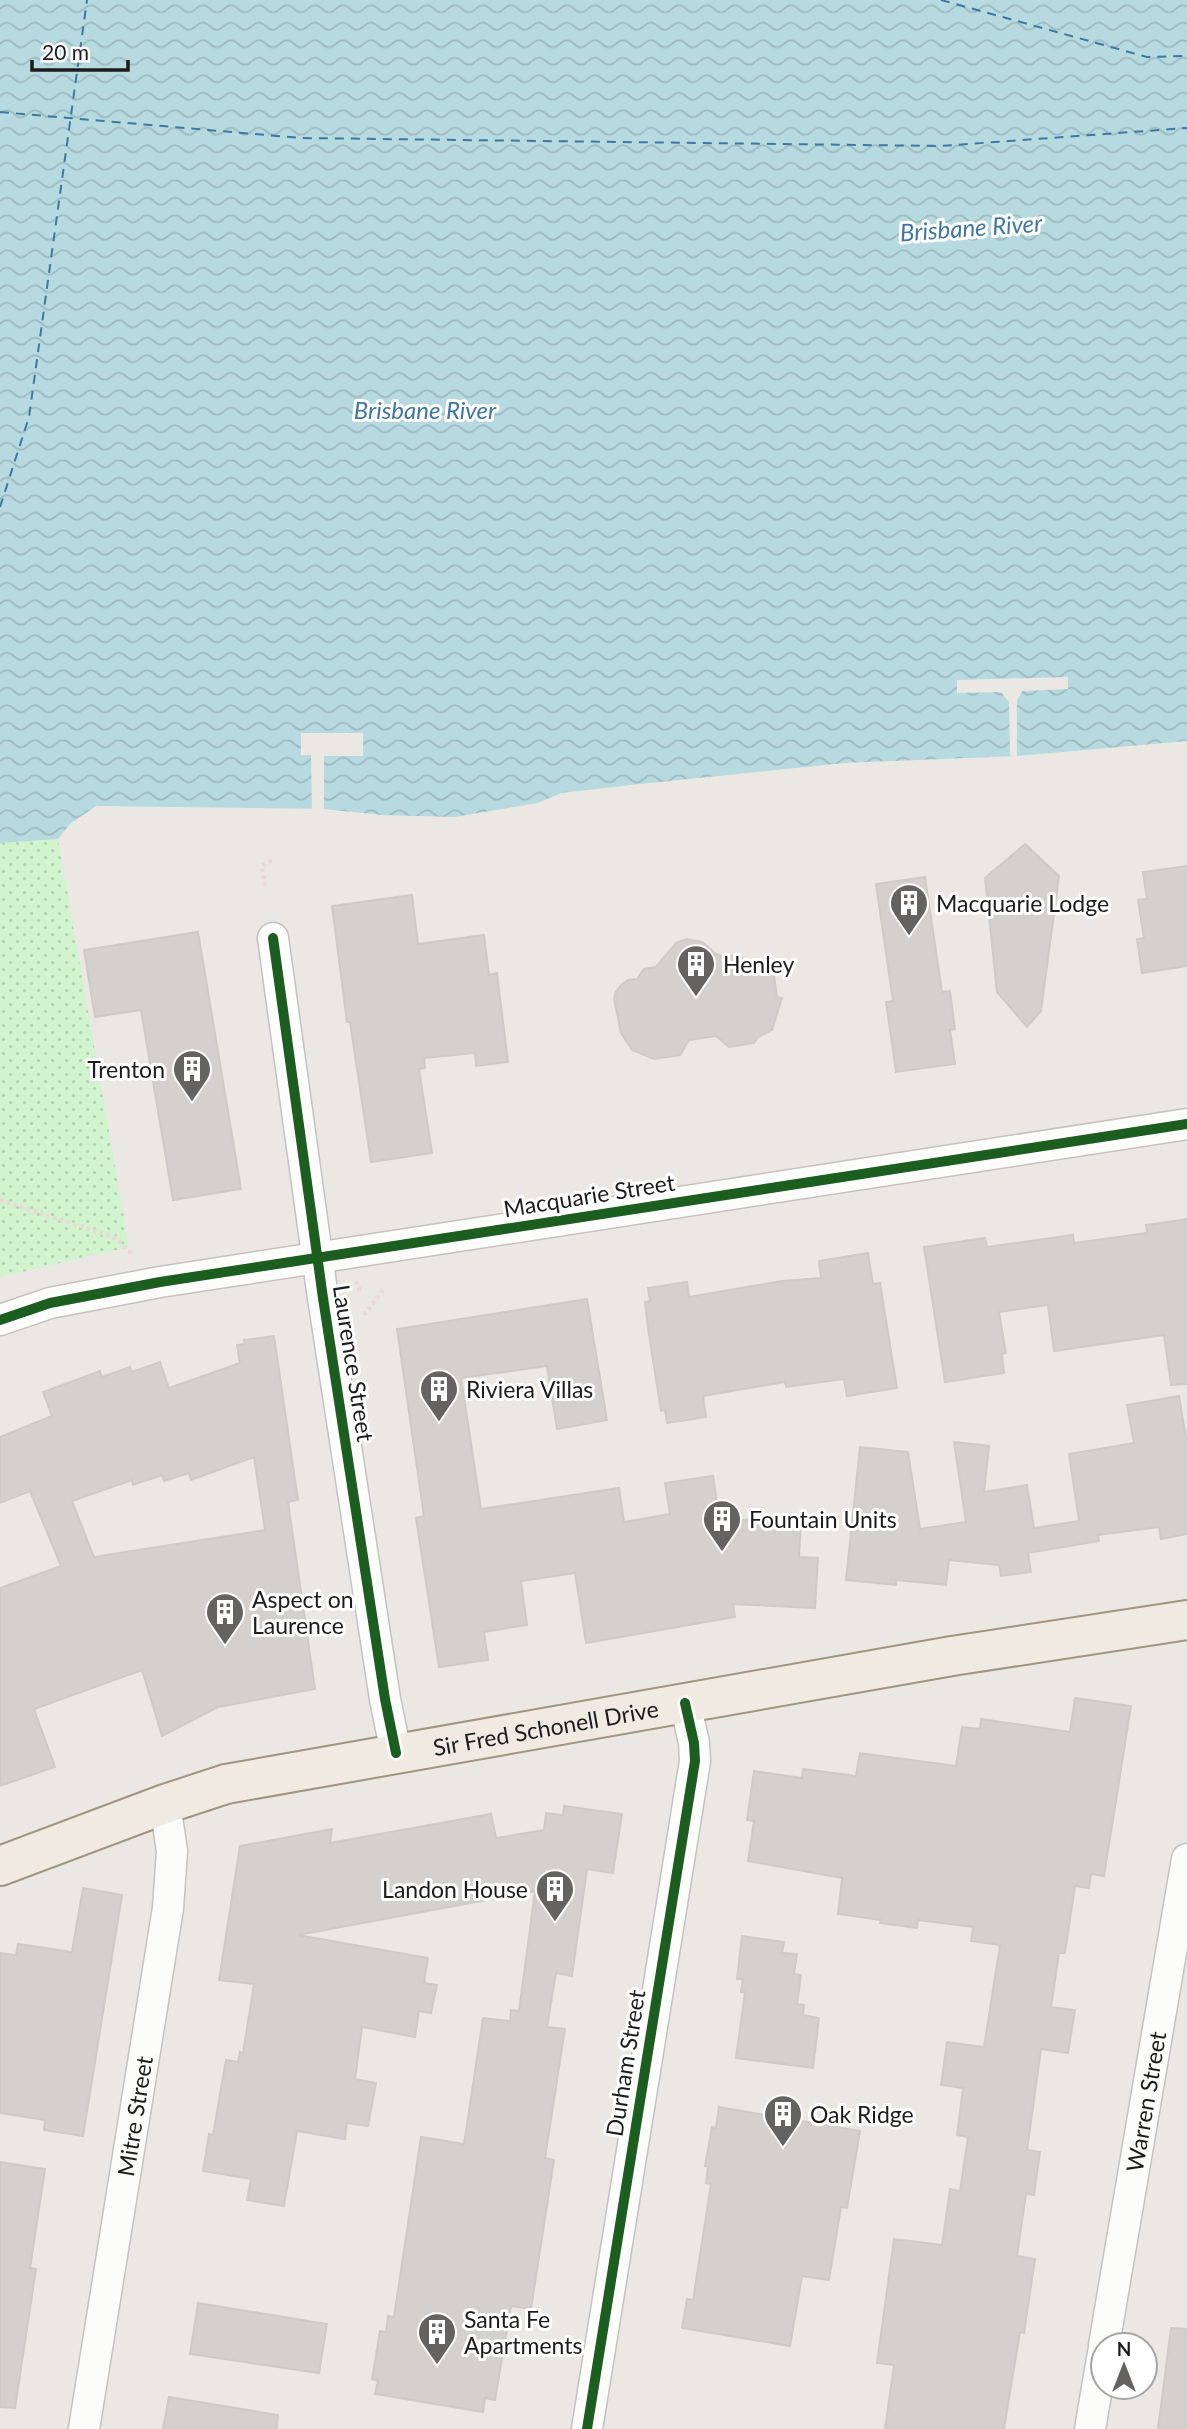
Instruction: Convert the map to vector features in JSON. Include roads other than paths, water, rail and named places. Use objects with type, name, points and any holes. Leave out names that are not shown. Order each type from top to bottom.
[{"type":"main road","name":"Sir Fred Schonell Drive","points":[[0,1866],[226,1784],[952,1656],[1187,1620]]},
{"type":"street","name":"Laurence Street","points":[[273,938],[317,1258],[385,1699],[396,1753]]},
{"type":"street","name":"Macquarie Street","points":[[0,1320],[50,1303],[160,1282],[1187,1125]]},
{"type":"street","name":"Durham Street","points":[[587,2429],[695,1762],[694,1743],[685,1703]]},
{"type":"street","name":"Mitre Street","points":[[84,2429],[168,1909],[172,1851],[165,1804]]},
{"type":"street","name":"Warren Street","points":[[1106,2331],[1187,1859]]},
{"type":"street","points":[[1090,2429],[1095,2401]]},
{"type":"water","name":"Brisbane River","points":[[0,0],[1187,0],[1187,741],[1017,756],[844,763],[631,785],[561,793],[538,803],[454,817],[382,815],[324,809],[96,806],[71,823],[58,839],[0,843]]},
{"type":"place","name":"Macquarie Lodge","points":[[909,937]]},
{"type":"place","name":"Henley","points":[[696,998]]},
{"type":"place","name":"Trenton","points":[[192,1103]]},
{"type":"place","name":"Riviera Villas","points":[[439,1423]]},
{"type":"place","name":"Fountain Units","points":[[722,1553]]},
{"type":"place","name":"Aspect on Laurence","points":[[225,1646]]},
{"type":"place","name":"Landon House","points":[[555,1923]]},
{"type":"place","name":"Oak Ridge","points":[[783,2148]]},
{"type":"place","name":"Santa Fe Apartments","points":[[437,2366]]}]
